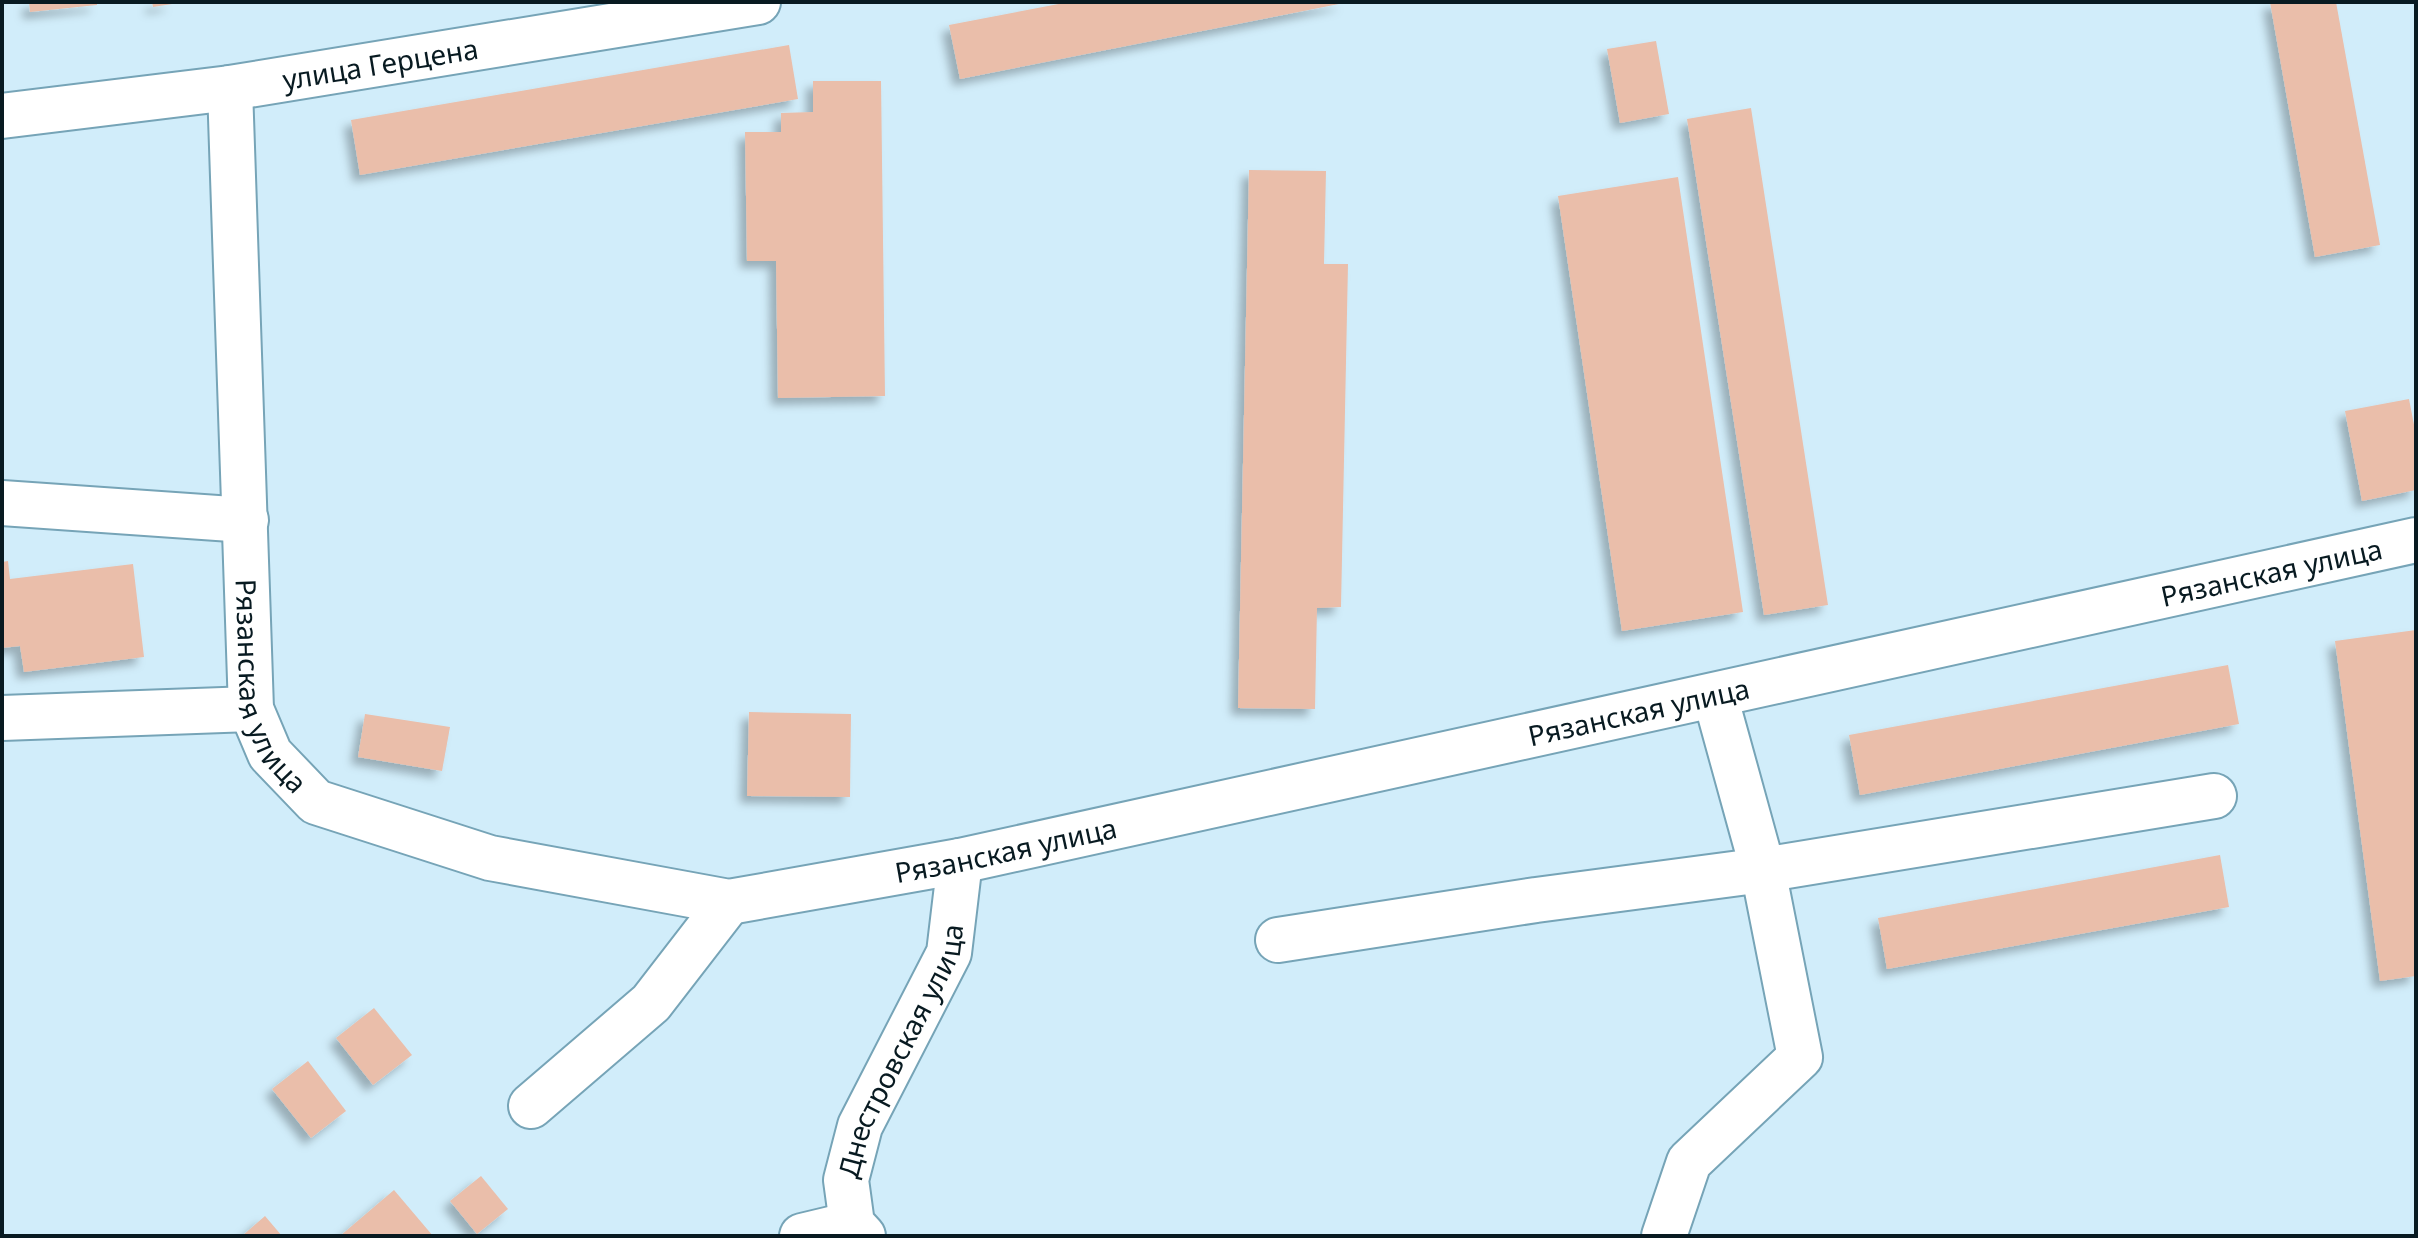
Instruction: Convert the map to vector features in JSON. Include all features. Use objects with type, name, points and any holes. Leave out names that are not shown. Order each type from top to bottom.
[{"type":"street","name":"улица Герцена","points":[[2,116],[230,88],[758,2]]},
{"type":"street","name":"Рязанская улица","points":[[230,88],[251,709],[270,754],[316,802],[490,858],[729,902],[960,861],[2416,540]]},
{"type":"street","points":[[2,503],[246,520]]},
{"type":"street","points":[[1664,1236],[1689,1162],[1800,1057],[1763,870],[1715,696]]},
{"type":"street","points":[[2,718],[251,709]]},
{"type":"street","points":[[1278,940],[1536,900],[1763,870],[2214,796]]},
{"type":"street","name":"Днестровская улица","points":[[857,1230],[846,1180],[860,1126],[949,953],[960,861]]},
{"type":"street","points":[[531,1106],[651,1003],[729,902]]},
{"type":"street","points":[[802,1236],[857,1230]]},
{"type":"building","points":[[29,2],[97,2],[97,5],[30,12]]},
{"type":"building","points":[[152,2],[172,2],[172,4],[153,7]]},
{"type":"building","points":[[1069,2],[1344,3],[960,79],[949,25]]},
{"type":"building","points":[[2270,2],[2336,2],[2380,245],[2315,257]]},
{"type":"building","points":[[1656,41],[1669,114],[1620,123],[1607,49]]},
{"type":"building","points":[[789,45],[798,99],[360,175],[351,120]]},
{"type":"building","points":[[813,81],[881,81],[885,396],[778,398],[776,261],[747,261],[745,132],[781,132],[781,113],[813,112]]},
{"type":"building","points":[[1751,108],[1828,605],[1764,615],[1687,119]]},
{"type":"building","points":[[1249,170],[1326,171],[1324,264],[1348,264],[1341,607],[1317,608],[1315,709],[1238,708]]},
{"type":"building","points":[[1678,177],[1743,612],[1622,631],[1558,196]]},
{"type":"building","points":[[2409,399],[2416,435],[2416,490],[2362,501],[2345,411]]},
{"type":"building","points":[[8,561],[10,579],[133,564],[144,657],[24,672],[20,646],[2,648],[2,562]]},
{"type":"building","points":[[2416,630],[2416,976],[2380,981],[2335,641]]},
{"type":"building","points":[[2228,665],[2239,724],[1860,795],[1849,735]]},
{"type":"building","points":[[749,712],[851,714],[850,797],[747,796]]},
{"type":"building","points":[[365,714],[450,727],[442,771],[358,757]]},
{"type":"building","points":[[2220,855],[2229,907],[1887,969],[1878,918]]},
{"type":"building","points":[[374,1008],[412,1055],[373,1085],[336,1038]]},
{"type":"building","points":[[308,1061],[346,1111],[311,1138],[272,1089]]},
{"type":"building","points":[[481,1176],[508,1209],[477,1234],[450,1201]]},
{"type":"building","points":[[394,1190],[433,1236],[340,1236]]},
{"type":"building","points":[[265,1216],[282,1236],[242,1236]]}]
